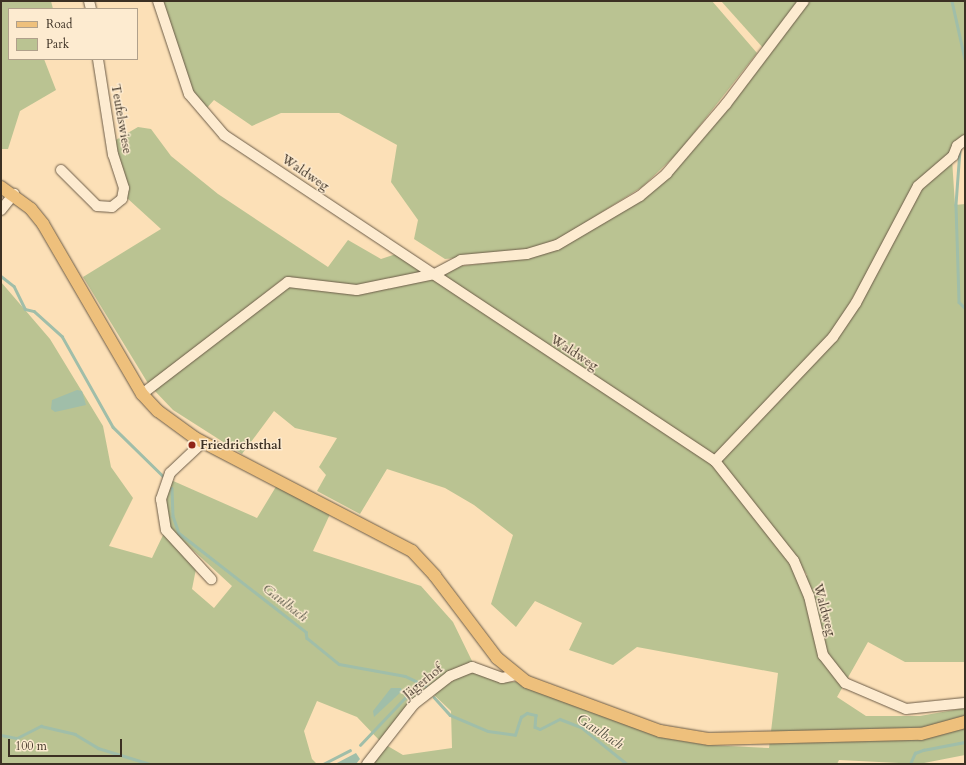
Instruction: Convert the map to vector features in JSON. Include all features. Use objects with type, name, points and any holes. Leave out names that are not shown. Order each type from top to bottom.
[{"type":"main road","points":[[1,187],[14,194],[43,224],[142,394],[177,428],[412,551],[435,576],[488,648],[516,675],[585,705],[687,736],[862,737],[921,734],[965,722]]},
{"type":"street","name":"Waldweg","points":[[158,1],[189,94],[224,135],[715,461],[794,561],[809,596],[820,647],[838,676],[854,690],[906,709],[965,703]]},
{"type":"street","points":[[142,394],[288,282],[357,290],[435,274],[461,260],[527,254],[557,245],[640,196],[667,173],[726,104],[804,1]]},
{"type":"street","name":"Teufelswiese","points":[[61,170],[93,204],[112,207],[122,199],[124,188],[113,155],[98,60]]},
{"type":"street","points":[[715,461],[833,337],[870,276],[918,186],[953,156],[957,146],[965,140]]},
{"type":"street","points":[[1,210],[14,194]]},
{"type":"street","points":[[203,442],[170,473],[161,499],[166,530],[211,579]]},
{"type":"street","name":"Jägerhof","points":[[367,764],[414,704],[458,671],[472,667],[502,678],[516,675]]},
{"type":"green space","points":[[1,1],[51,1],[53,8],[8,8],[8,60],[44,60],[56,90],[20,111],[8,149],[1,149]]},
{"type":"green space","points":[[162,1],[712,1],[757,53],[679,152],[642,187],[551,244],[511,253],[445,259],[414,239],[418,220],[391,182],[397,145],[339,113],[281,113],[252,126],[214,100],[205,110],[192,92]]},
{"type":"green space","points":[[721,1],[801,1],[764,49]]},
{"type":"green space","points":[[809,1],[965,1],[965,140],[916,186],[831,336],[714,456],[442,274],[453,267],[520,259],[638,202],[664,182],[730,106]]},
{"type":"green space","points":[[138,127],[151,129],[171,156],[218,194],[328,267],[348,240],[381,259],[396,254],[427,273],[357,288],[284,278],[149,385],[83,277],[161,229],[127,198],[114,141]]},
{"type":"green space","points":[[952,159],[955,205],[965,204],[965,662],[905,662],[868,642],[837,697],[866,716],[920,716],[965,708],[965,755],[919,764],[839,760],[837,764],[373,764],[386,745],[403,755],[452,748],[451,711],[432,693],[471,670],[499,682],[518,682],[665,738],[707,745],[769,748],[778,673],[637,647],[613,665],[569,650],[582,623],[535,601],[516,627],[491,604],[513,535],[474,505],[445,488],[387,469],[360,514],[317,491],[326,475],[319,467],[337,438],[295,428],[274,411],[242,454],[173,410],[154,390],[285,286],[335,292],[434,277],[714,464],[787,559],[799,581],[807,575],[797,560],[719,461],[836,337],[919,188]]},
{"type":"green space","points":[[1,282],[50,339],[103,426],[111,467],[133,498],[109,546],[152,558],[164,533],[197,564],[192,589],[214,608],[232,586],[170,529],[165,505],[171,480],[257,518],[277,485],[331,512],[313,551],[421,586],[453,622],[473,663],[461,667],[380,741],[357,717],[317,701],[304,731],[312,759],[317,764],[1,764]]},
{"type":"shaded area","points":[[77,390],[82,391],[86,405],[55,412],[51,409],[52,400]]},
{"type":"shaded area","points":[[391,688],[401,688],[402,691],[374,717],[373,711]]},
{"type":"shaded area","points":[[356,753],[360,759],[356,764],[335,764]]},
{"type":"waterway","points":[[952,1],[965,59]]},
{"type":"waterway","points":[[960,150],[956,205],[959,302],[965,308]]},
{"type":"waterway","name":"Gaulbach","points":[[1,276],[14,286],[25,309],[34,311],[62,336],[113,427],[163,476]]},
{"type":"waterway","name":"Gaulbach","points":[[172,488],[173,516],[179,533],[306,632],[307,638],[339,664],[405,676],[426,686]]},
{"type":"waterway","points":[[360,745],[419,683]]},
{"type":"waterway","name":"Gaulbach","points":[[434,697],[450,715],[488,731],[515,735],[521,717],[527,713],[536,715],[535,727],[540,729],[560,719],[581,727],[627,764]]},
{"type":"waterway","points":[[1,735],[17,738],[41,726],[75,734],[98,748],[150,764]]},
{"type":"waterway","name":"Gaulbach","points":[[910,764],[915,753],[923,750],[965,742]]},
{"type":"waterway","points":[[323,764],[350,750]]},
{"type":"waterway","points":[[157,764],[177,764]]},
{"type":"waterway","name":"Gaulbach","points":[[671,764],[676,764]]},
{"type":"place","name":"Friedrichsthal","points":[[192,445]]}]
